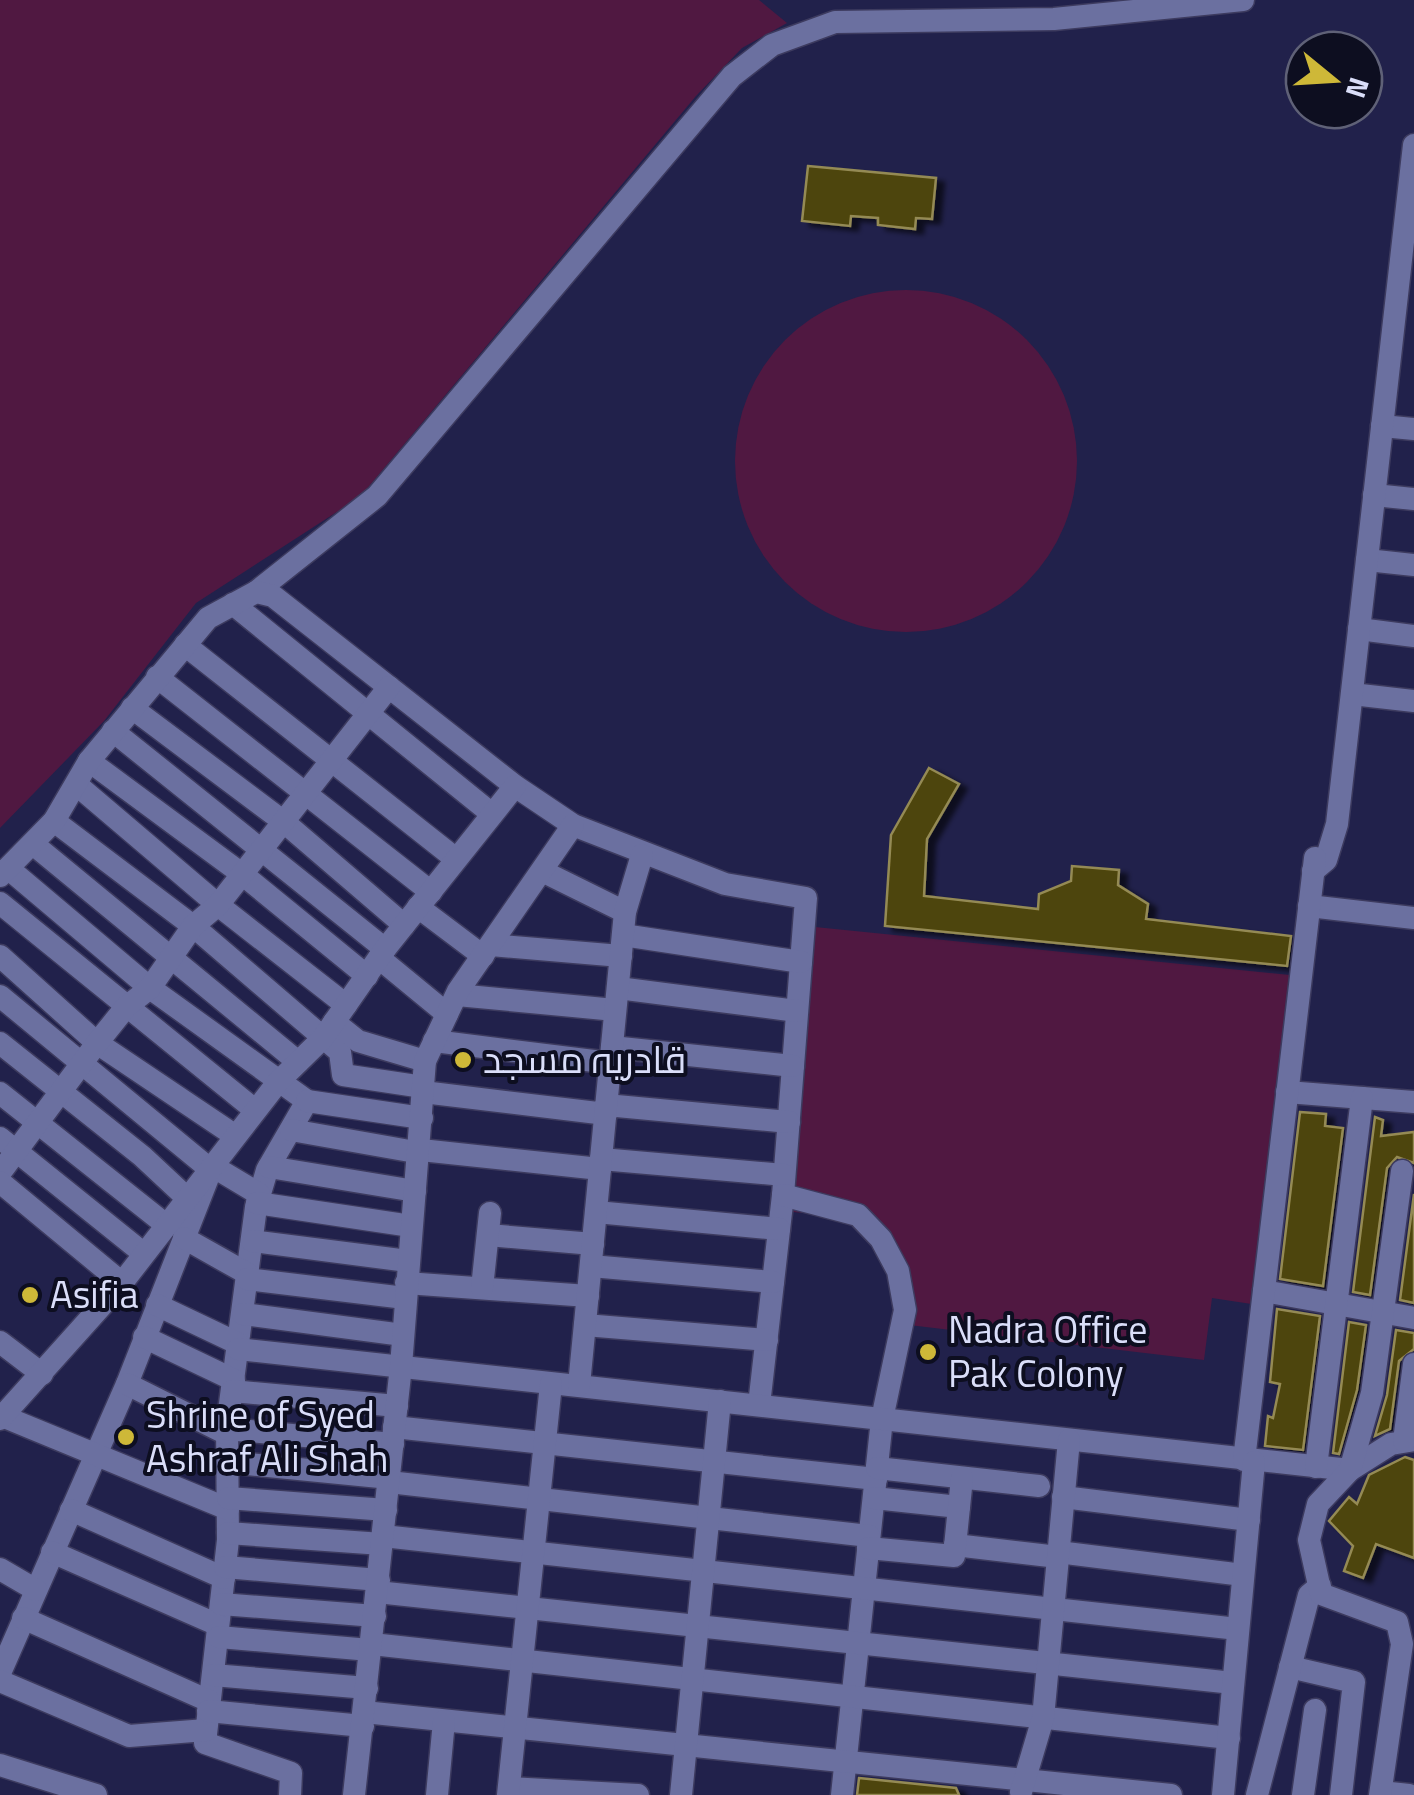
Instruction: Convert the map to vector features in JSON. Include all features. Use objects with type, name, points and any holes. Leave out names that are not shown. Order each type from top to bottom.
[{"type":"street","points":[[422,1118],[307,1101],[150,988],[4,873],[54,822],[89,761],[208,618],[256,592],[377,496],[732,76],[772,45],[835,22],[1054,19],[1243,0]]},
{"type":"street","points":[[1313,872],[1326,860],[1337,824],[1382,426],[1402,354],[1414,153]]},
{"type":"street","points":[[1382,426],[1414,429]]},
{"type":"street","points":[[1374,495],[1414,499]]},
{"type":"street","points":[[1367,560],[1414,565]]},
{"type":"street","points":[[256,592],[273,596],[515,786],[573,825],[725,884],[806,898],[784,1185],[760,1405]]},
{"type":"street","points":[[233,604],[492,814]]},
{"type":"street","points":[[1359,629],[1414,636]]},
{"type":"street","points":[[184,645],[456,859]]},
{"type":"street","points":[[158,678],[305,794],[418,908]]},
{"type":"street","points":[[0,1174],[9,1145],[39,1124],[126,1007],[150,988],[194,926],[218,905],[389,688]]},
{"type":"street","points":[[1352,694],[1414,701]]},
{"type":"street","points":[[132,708],[284,822],[487,950],[623,934],[801,962]]},
{"type":"street","points":[[113,730],[259,849],[377,961]]},
{"type":"street","points":[[89,761],[242,874],[452,1004],[616,999],[797,1011]]},
{"type":"street","points":[[78,785],[218,905],[334,1022],[346,1077],[606,1109],[788,1122]]},
{"type":"street","points":[[386,1510],[228,1504],[95,1457],[4,1409],[42,1374],[122,1283],[143,1253],[174,1231],[234,1136],[334,1022],[377,961],[515,786]]},
{"type":"street","points":[[54,822],[358,1041],[430,1051],[611,1055],[793,1066]]},
{"type":"street","points":[[354,1795],[401,1366],[423,1089],[430,1051],[452,1004],[573,825]]},
{"type":"street","points":[[1223,1795],[1244,1576],[1249,1461],[1264,1292],[1317,838]]},
{"type":"street","points":[[33,844],[298,1062]]},
{"type":"street","points":[[579,1385],[623,934],[642,855]]},
{"type":"street","points":[[542,871],[623,934]]},
{"type":"street","points":[[0,904],[255,1110]]},
{"type":"street","points":[[1309,906],[1414,918]]},
{"type":"street","points":[[0,956],[90,1052],[213,1169],[258,1198],[411,1226]]},
{"type":"street","points":[[0,996],[234,1136]]},
{"type":"street","points":[[0,1043],[187,1198]]},
{"type":"street","points":[[1288,1092],[1414,1102]]},
{"type":"street","points":[[0,1093],[174,1231],[248,1276],[406,1281],[588,1296]]},
{"type":"street","points":[[1316,1467],[1362,1098]]},
{"type":"street","points":[[290,1795],[291,1773],[205,1743],[228,1533],[227,1432],[258,1198],[269,1166],[307,1101]]},
{"type":"street","points":[[290,1130],[421,1152],[601,1164],[784,1185],[858,1215],[882,1239],[898,1270],[905,1310],[882,1419],[842,1795]]},
{"type":"street","points":[[9,1145],[143,1253]]},
{"type":"street","points":[[269,1166],[415,1191]]},
{"type":"street","points":[[0,1673],[126,1384],[157,1305],[174,1231],[187,1198],[213,1169]]},
{"type":"street","points":[[1350,1470],[1372,1394],[1402,1171]]},
{"type":"street","points":[[0,1182],[122,1283]]},
{"type":"street","points":[[596,1212],[779,1229]]},
{"type":"street","points":[[482,1288],[489,1224],[592,1255],[773,1282]]},
{"type":"street","points":[[252,1241],[406,1281]]},
{"type":"street","points":[[1264,1292],[1414,1318]]},
{"type":"street","points":[[157,1305],[238,1347],[1350,1470]]},
{"type":"street","points":[[242,1314],[402,1335]]},
{"type":"street","points":[[585,1325],[767,1340]]},
{"type":"street","points":[[144,1337],[233,1385],[394,1426]]},
{"type":"street","points":[[0,1342],[42,1374]]},
{"type":"street","points":[[1410,1795],[1380,1794],[1407,1637],[1397,1622],[1322,1594],[1309,1540],[1318,1504],[1350,1470],[1391,1444],[1409,1441],[1414,1364]]},
{"type":"street","points":[[126,1384],[227,1432],[394,1426],[545,1441],[875,1482],[959,1507]]},
{"type":"street","points":[[551,1384],[509,1792],[638,1795]]},
{"type":"street","points":[[681,1795],[720,1401]]},
{"type":"street","points":[[1022,1788],[1042,1718],[1069,1440]]},
{"type":"street","points":[[227,1462],[706,1518],[954,1556],[962,1478]]},
{"type":"street","points":[[875,1482],[962,1478],[1039,1486]]},
{"type":"street","points":[[1064,1498],[1248,1520]]},
{"type":"street","points":[[71,1510],[224,1572],[377,1596],[528,1608],[1233,1682]]},
{"type":"street","points":[[228,1533],[534,1552],[1238,1629]]},
{"type":"street","points":[[955,1545],[1244,1576]]},
{"type":"street","points":[[52,1552],[219,1622],[371,1647],[1229,1738]]},
{"type":"street","points":[[0,1569],[36,1590]]},
{"type":"street","points":[[1257,1795],[1309,1595],[1320,1586]]},
{"type":"street","points":[[219,1622],[377,1596]]},
{"type":"street","points":[[23,1618],[208,1714]]},
{"type":"street","points":[[1290,1667],[1354,1682],[1341,1795]]},
{"type":"street","points":[[212,1675],[365,1709],[444,1721],[844,1763],[1022,1788],[1171,1795]]},
{"type":"street","points":[[0,1682],[129,1736],[208,1714],[365,1709]]},
{"type":"street","points":[[1281,1704],[1350,1717]]},
{"type":"street","points":[[1303,1795],[1315,1710]]},
{"type":"street","points":[[437,1795],[444,1721]]},
{"type":"street","points":[[0,1765],[96,1795]]},
{"type":"shaded area","points":[[0,0],[759,0],[787,23],[742,48],[696,96],[360,497],[196,603],[104,721],[0,828]]},
{"type":"shaded area","points":[[906,290],[939,293],[972,303],[1027,340],[1064,395],[1074,428],[1074,494],[1064,527],[1027,582],[972,619],[939,629],[906,632],[873,629],[840,619],[785,582],[748,527],[738,494],[735,461],[738,428],[748,395],[785,340],[840,303],[873,293]]},
{"type":"shaded area","points":[[815,927],[1290,975],[1258,1305],[1212,1298],[1204,1360],[909,1325],[890,1274],[854,1218],[793,1212]]},
{"type":"building","points":[[808,166],[936,178],[932,219],[916,218],[915,229],[878,225],[878,218],[851,216],[850,226],[802,221]]},
{"type":"building","points":[[929,768],[959,784],[927,839],[924,896],[1038,909],[1039,894],[1071,881],[1072,866],[1119,870],[1118,885],[1148,904],[1146,919],[1291,936],[1287,966],[885,926],[891,835]]},
{"type":"building","points":[[1300,1112],[1326,1114],[1325,1126],[1343,1128],[1323,1286],[1280,1279]]},
{"type":"building","points":[[1375,1117],[1383,1120],[1381,1136],[1414,1132],[1414,1163],[1397,1157],[1387,1168],[1370,1295],[1353,1292]]},
{"type":"building","points":[[1414,1194],[1414,1303],[1400,1300]]},
{"type":"building","points":[[1277,1309],[1320,1316],[1303,1450],[1265,1446],[1268,1416],[1273,1418],[1280,1384],[1270,1382]]},
{"type":"building","points":[[1349,1322],[1366,1325],[1357,1390],[1339,1454],[1333,1453]]},
{"type":"building","points":[[1396,1330],[1414,1333],[1414,1349],[1399,1361],[1390,1429],[1375,1436],[1387,1395]]},
{"type":"building","points":[[1405,1457],[1414,1460],[1414,1558],[1376,1544],[1363,1578],[1344,1571],[1353,1546],[1329,1521],[1349,1497],[1357,1504],[1369,1475]]},
{"type":"building","points":[[859,1778],[956,1788],[959,1795],[857,1795]]},
{"type":"place","name":"قادریہ مسجد","points":[[463,1060]]},
{"type":"place","name":"Asifia","points":[[30,1295]]},
{"type":"place","name":"Nadra Office Pak Colony","points":[[928,1352]]},
{"type":"place","name":"Shrine of Syed Ashraf Ali Shah","points":[[126,1437]]}]
